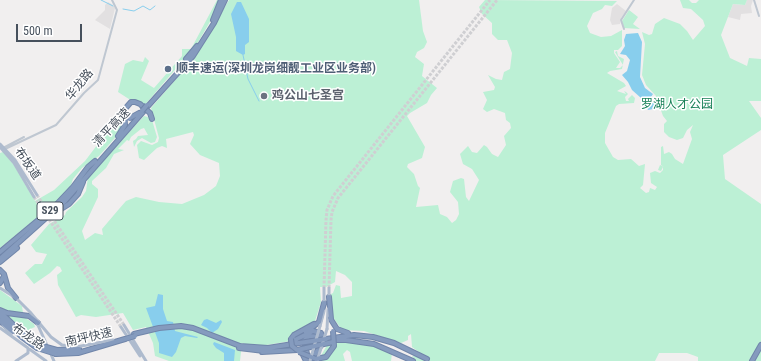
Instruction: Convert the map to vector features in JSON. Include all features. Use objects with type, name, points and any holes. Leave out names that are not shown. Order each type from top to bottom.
[{"type":"highway","points":[[213,21],[223,1]]},
{"type":"highway","name":"清平高速","points":[[0,257],[62,201],[113,142],[148,106],[197,51],[223,1]]},
{"type":"highway","name":"清平高速","points":[[148,106],[192,53],[213,21]]},
{"type":"highway","points":[[152,118],[150,107],[175,76]]},
{"type":"highway","points":[[113,142],[124,128],[126,122],[123,111],[130,103],[139,103],[152,118]]},
{"type":"highway","points":[[142,111],[130,118],[126,117],[124,113],[130,104],[135,103],[148,112],[152,118]]},
{"type":"highway","name":"清平高速","points":[[0,257],[63,203],[142,111]]},
{"type":"highway","points":[[103,155],[142,116],[148,115],[152,118]]},
{"type":"highway","points":[[0,252],[55,206],[73,187],[88,167],[95,162]]},
{"type":"highway","points":[[0,262],[47,219],[69,204],[78,194],[88,173]]},
{"type":"highway","points":[[0,271],[4,277],[0,283]]},
{"type":"highway","points":[[0,271],[4,274],[8,288],[16,298]]},
{"type":"highway","points":[[125,338],[148,331],[181,328],[193,329],[240,349],[270,352],[299,352],[316,359],[326,357],[334,346],[329,298]]},
{"type":"highway","points":[[292,341],[320,319],[324,303]]},
{"type":"highway","points":[[0,311],[29,316],[38,324]]},
{"type":"highway","points":[[0,311],[23,334],[57,352]]},
{"type":"highway","points":[[330,318],[334,326],[340,332],[365,333],[394,343],[427,359]]},
{"type":"highway","points":[[0,320],[30,347]]},
{"type":"highway","points":[[0,320],[30,347]]},
{"type":"highway","points":[[310,361],[303,344],[307,337],[316,331]]},
{"type":"highway","points":[[276,347],[316,331],[322,334],[323,340],[310,361]]},
{"type":"highway","points":[[253,350],[299,344],[348,335],[379,338]]},
{"type":"highway","points":[[307,337],[366,342],[412,361]]},
{"type":"highway","name":"南坪快速","points":[[57,352],[78,350],[125,338]]},
{"type":"highway","name":"南坪快速","points":[[57,352],[72,354],[125,338]]},
{"type":"highway","points":[[292,341],[292,346],[299,350],[334,342],[366,342]]},
{"type":"highway","points":[[310,361],[322,347],[334,342]]},
{"type":"highway","points":[[253,350],[299,344]]},
{"type":"highway","points":[[30,347],[43,345]]},
{"type":"highway","points":[[753,361],[761,346]]},
{"type":"highway","points":[[270,352],[289,349],[297,350],[304,354],[310,361]]},
{"type":"main road","name":"布坂道","points":[[2,147],[9,153],[36,196],[14,163],[2,147]]},
{"type":"main road","name":"布龙路","points":[[0,288],[16,298],[30,312],[38,324],[43,345],[53,361]]},
{"type":"main road","points":[[310,361],[320,326],[324,303],[324,288]]},
{"type":"main road","points":[[317,361],[327,329],[329,288]]},
{"type":"main road","points":[[30,312],[54,340],[66,346],[76,347],[113,340]]},
{"type":"main road","points":[[0,320],[19,342]]},
{"type":"main road","points":[[122,326],[145,361]]},
{"type":"main road","name":"布龙路","points":[[0,328],[19,342],[30,347],[35,353],[48,361]]},
{"type":"main road","points":[[42,358],[41,354],[43,345]]},
{"type":"main road","points":[[27,355],[30,347]]},
{"type":"main road","points":[[17,361],[27,355],[35,353]]},
{"type":"main road","points":[[48,361],[53,361]]},
{"type":"street","name":"华龙路","points":[[8,146],[13,142],[56,124],[83,93],[98,80],[116,10],[112,0]]},
{"type":"street","name":"华龙路","points":[[8,146],[56,125],[84,93],[93,86],[101,74],[117,10],[112,0]]},
{"type":"street","points":[[624,28],[621,20],[634,0]]},
{"type":"street","points":[[754,0],[758,16]]},
{"type":"street","points":[[2,147],[8,146],[9,153]]},
{"type":"shaded area","points":[[747,0],[753,0],[751,6],[752,13],[741,14],[740,20],[728,17],[733,4],[745,5]]},
{"type":"shaded area","points":[[108,2],[115,8],[110,29],[95,20],[105,10],[105,5]]},
{"type":"shaded area","points":[[617,4],[626,11],[621,18],[620,24],[612,25],[610,20],[612,8]]},
{"type":"green space","points":[[217,0],[219,0],[211,20],[197,44],[144,106],[132,101],[118,92],[125,64],[133,60],[143,62],[145,57],[149,61],[141,80],[154,88],[182,56],[182,49],[191,49]]},
{"type":"green space","name":"罗湖人才公园","points":[[229,0],[419,0],[423,31],[427,42],[424,48],[417,52],[415,57],[424,64],[422,76],[437,88],[427,103],[407,116],[425,147],[422,158],[408,164],[407,167],[414,174],[420,188],[416,207],[438,205],[440,214],[447,217],[452,223],[456,220],[459,214],[458,202],[450,192],[453,181],[461,178],[464,179],[466,197],[469,201],[479,180],[472,169],[463,164],[460,154],[468,146],[472,152],[477,153],[484,145],[492,154],[498,157],[506,145],[504,136],[511,128],[510,123],[506,120],[505,113],[494,109],[487,112],[483,109],[487,100],[483,92],[494,90],[495,87],[488,75],[502,80],[504,72],[510,69],[512,53],[507,40],[498,40],[492,34],[492,23],[482,14],[479,7],[485,0],[617,1],[612,6],[605,5],[602,9],[593,13],[587,26],[590,33],[601,37],[611,36],[622,30],[622,46],[618,50],[614,50],[614,53],[620,62],[616,68],[620,68],[623,65],[622,69],[607,73],[624,83],[626,86],[617,91],[626,94],[624,91],[628,94],[625,97],[626,101],[629,101],[628,99],[632,95],[635,98],[634,103],[619,104],[616,106],[605,133],[605,143],[613,157],[618,160],[631,159],[639,166],[645,164],[643,185],[640,188],[646,193],[649,192],[650,188],[655,190],[657,187],[651,183],[650,173],[655,171],[660,173],[663,170],[663,167],[661,171],[658,170],[660,165],[664,167],[661,165],[661,147],[663,146],[664,154],[669,152],[675,159],[683,164],[692,139],[690,132],[693,125],[687,130],[683,138],[677,140],[669,137],[664,132],[664,124],[667,121],[663,116],[656,96],[646,85],[642,75],[645,44],[642,32],[649,35],[652,34],[655,24],[664,18],[680,24],[693,40],[705,26],[703,20],[691,9],[683,8],[680,0],[689,0],[692,3],[696,3],[699,0],[747,0],[745,5],[733,4],[721,35],[730,58],[747,66],[749,58],[761,59],[761,101],[749,101],[761,118],[761,130],[723,155],[725,179],[761,204],[761,361],[698,361],[698,357],[687,353],[659,353],[655,361],[416,361],[412,356],[426,357],[412,347],[411,334],[408,336],[408,340],[401,343],[364,331],[342,330],[332,316],[331,294],[333,293],[336,285],[340,286],[341,298],[352,296],[352,282],[345,275],[336,271],[335,282],[326,287],[320,287],[321,302],[315,321],[291,341],[254,347],[242,343],[240,361],[169,361],[155,356],[153,343],[146,327],[133,330],[123,313],[96,317],[81,315],[76,317],[58,285],[57,275],[62,271],[60,267],[57,266],[34,284],[25,273],[35,264],[42,264],[47,254],[36,252],[31,245],[49,224],[65,215],[66,212],[82,197],[86,191],[88,177],[144,116],[152,120],[157,137],[155,142],[151,143],[142,138],[137,141],[134,147],[133,141],[138,136],[148,135],[144,128],[141,129],[118,149],[124,150],[114,154],[106,168],[92,181],[92,184],[98,189],[98,197],[82,231],[85,240],[95,233],[103,235],[102,229],[126,201],[136,197],[159,202],[182,204],[204,195],[216,186],[220,176],[219,163],[200,155],[190,144],[194,135],[193,132],[166,139],[167,148],[162,146],[157,148],[144,160],[139,158],[137,145],[141,141],[152,145],[158,142],[159,138],[151,108],[195,57]]},
{"type":"green space","points":[[629,10],[638,17],[633,24],[640,29],[624,28],[622,21]]},
{"type":"green space","points":[[617,51],[618,56],[624,59],[623,65],[615,52]]},
{"type":"green space","points":[[120,115],[122,115],[123,121],[122,130],[99,156],[82,168],[73,179],[70,188],[48,210],[0,248],[0,153],[3,152],[14,165],[35,201],[54,190],[85,161]]},
{"type":"green space","points":[[0,290],[22,306],[23,313],[8,311],[0,307]]},
{"type":"green space","points":[[4,312],[23,316],[34,324],[35,327],[30,329],[32,339]]},
{"type":"green space","points":[[344,342],[370,344],[392,353],[391,361],[352,361],[350,352],[347,350],[343,354],[345,361],[318,361],[327,345]]},
{"type":"water","points":[[237,2],[241,2],[249,19],[249,42],[245,45],[245,54],[243,55],[236,51],[236,37],[231,14]]},
{"type":"water","points":[[638,33],[642,42],[640,77],[645,88],[653,94],[649,100],[657,103],[654,105],[655,108],[648,110],[644,102],[646,99],[641,98],[632,90],[622,75],[627,71],[630,60],[626,55],[620,54],[625,46],[624,40],[626,34]]},
{"type":"water","points":[[158,294],[163,295],[163,309],[167,321],[173,322],[175,331],[198,337],[185,336],[181,338],[176,352],[172,357],[159,353],[159,343],[146,308],[155,306]]},
{"type":"water","points":[[207,319],[216,323],[221,320],[222,322],[218,329],[212,333],[201,325],[204,320]]},
{"type":"water","points":[[214,342],[235,350],[234,361],[224,361],[224,353],[216,348],[213,344]]},
{"type":"waterway","points":[[101,0],[113,6]]},
{"type":"waterway","points":[[123,9],[134,11],[143,6],[150,10],[155,6]]},
{"type":"waterway","points":[[243,55],[246,69]]},
{"type":"waterway","points":[[246,70],[248,79],[259,101]]},
{"type":"tunnel","points":[[324,288],[326,220],[327,210],[333,196],[490,0]]},
{"type":"tunnel","points":[[329,288],[331,220],[332,212],[338,198],[497,0]]},
{"type":"tunnel","points":[[37,195],[124,325]]},
{"type":"tunnel","points":[[34,197],[121,327]]},
{"type":"place","name":"顺丰速运(深圳龙岗细靓工业区业务部)","points":[[168,69]]},
{"type":"place","name":"鸡公山七圣宫","points":[[264,96]]}]
